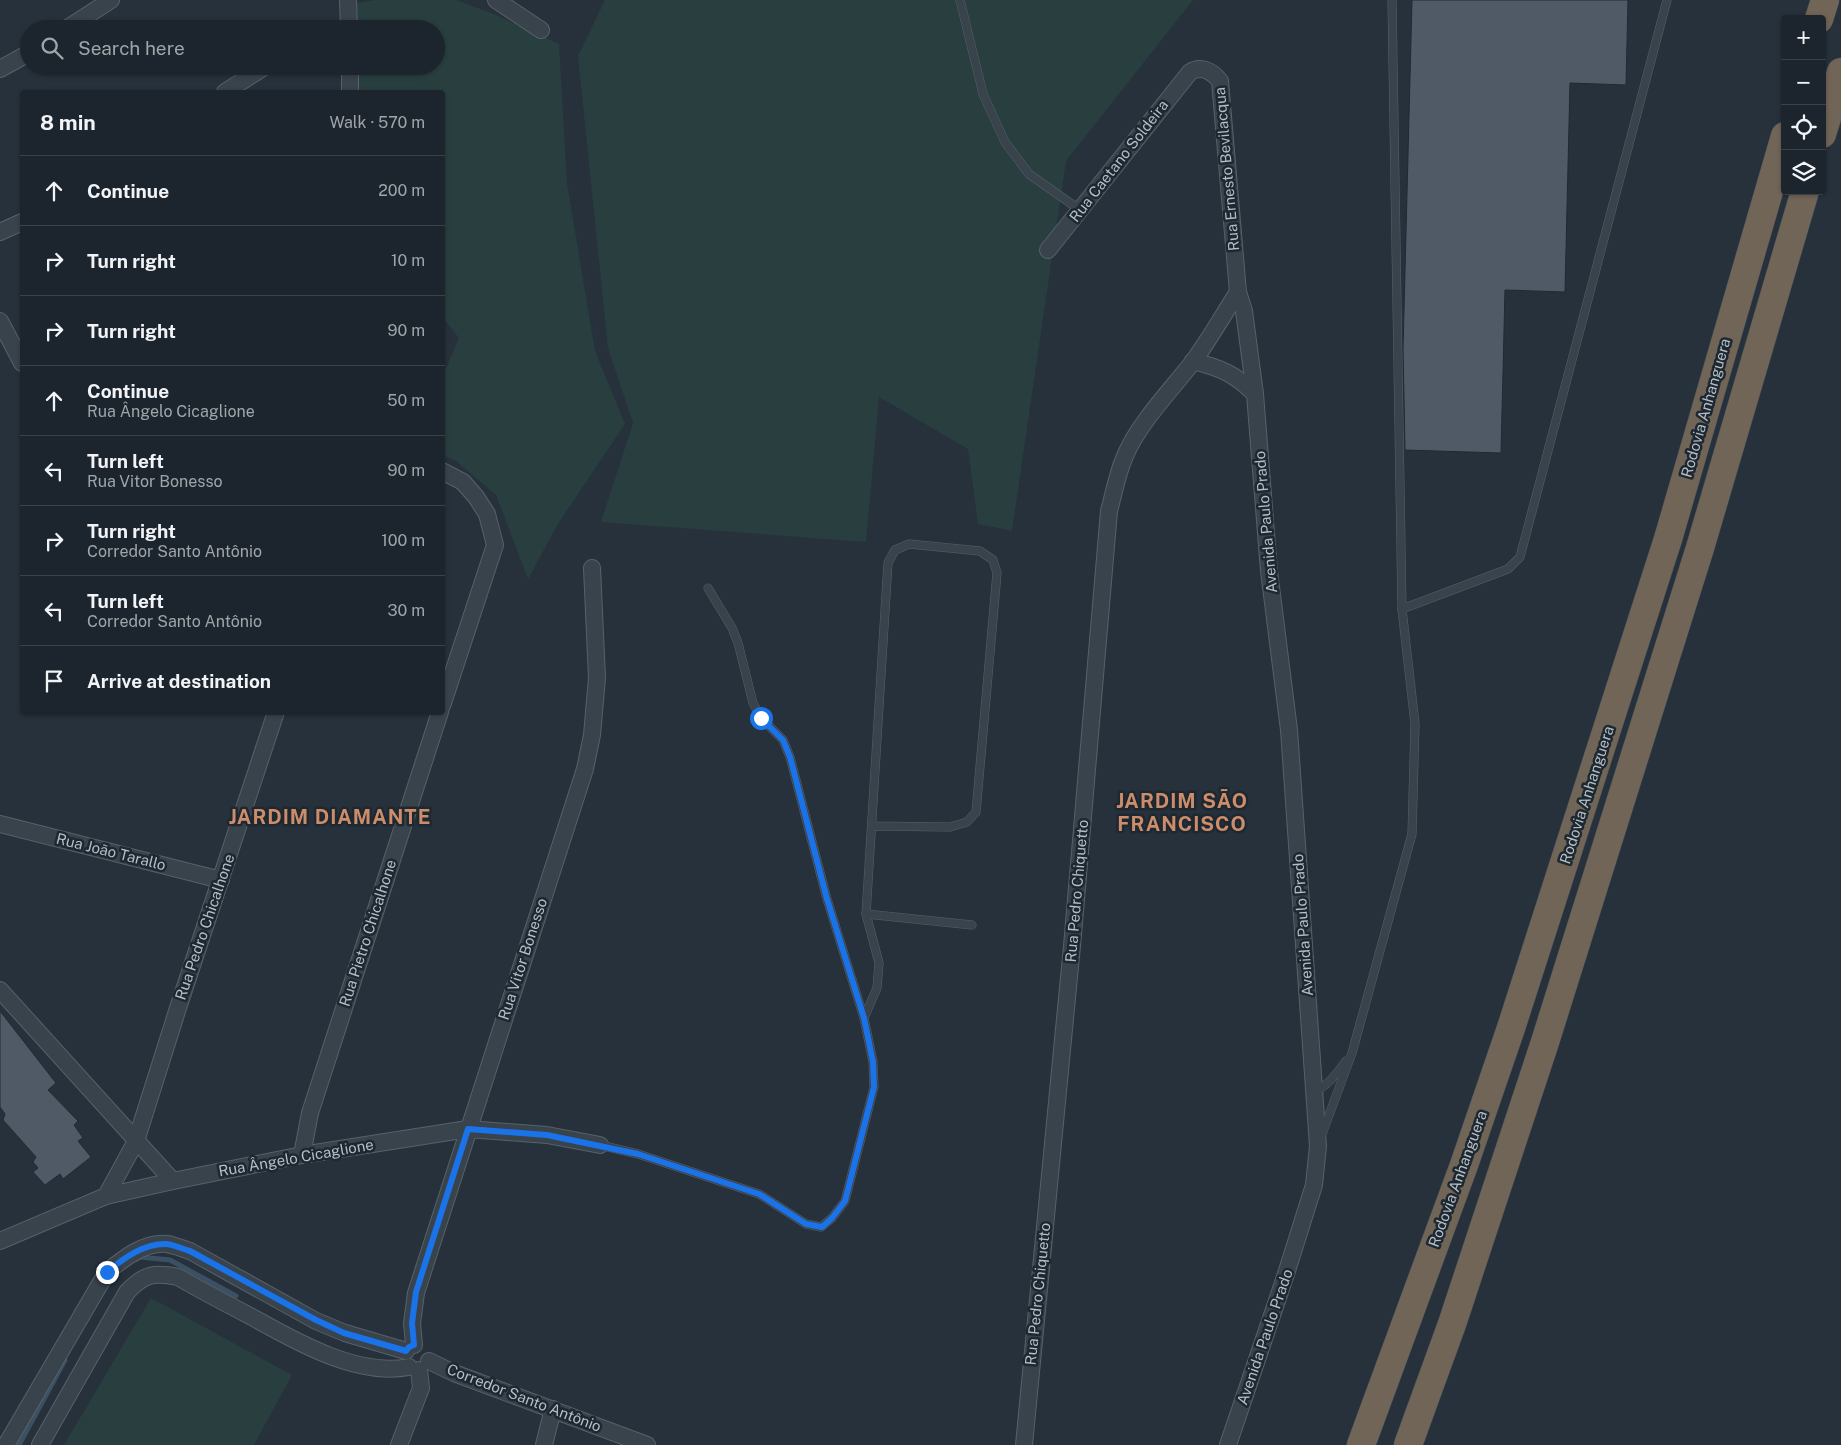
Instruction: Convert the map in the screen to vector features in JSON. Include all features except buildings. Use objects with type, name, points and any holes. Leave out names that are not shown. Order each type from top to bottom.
[{"type":"highway","points":[[1820,15],[1825,0]]},
{"type":"highway","points":[[1826,121],[1841,72]]},
{"type":"highway","name":"Rodovia Anhanguera","points":[[1361,1445],[1464,1165],[1526,981],[1668,539],[1781,150]]},
{"type":"highway","points":[[1408,1445],[1452,1324],[1545,1042],[1700,548],[1804,195]]},
{"type":"street","points":[[80,20],[111,0]]},
{"type":"street","points":[[347,20],[348,0]]},
{"type":"street","points":[[496,0],[541,30]]},
{"type":"street","points":[[0,69],[20,58]]},
{"type":"street","name":"Rua Ernesto Bevilacqua","points":[[1190,72],[1195,69],[1209,71],[1220,81],[1238,292],[1244,311],[1248,340]]},
{"type":"street","name":"Rua Caetano Soldeira","points":[[1048,250],[1190,72]]},
{"type":"street","points":[[228,90],[252,75]]},
{"type":"street","points":[[350,75],[350,90]]},
{"type":"street","points":[[0,232],[20,223]]},
{"type":"street","points":[[1238,292],[1194,361],[1225,370],[1244,383],[1255,394]]},
{"type":"street","points":[[0,321],[20,360]]},
{"type":"street","points":[[1218,324],[1231,323],[1237,326],[1248,340]]},
{"type":"street","name":"Avenida Paulo Prado","points":[[1228,1445],[1314,1185],[1318,1146],[1289,730],[1269,571],[1255,394],[1248,340]]},
{"type":"street","name":"Rua Pedro Chiquetto","points":[[1024,1445],[1072,946],[1109,511],[1125,455],[1158,405],[1194,361]]},
{"type":"street","points":[[445,473],[462,482],[476,496],[487,514],[495,545],[445,697]]},
{"type":"street","name":"Rua Vitor Bonesso","points":[[399,1445],[421,1388],[415,1359],[412,1323],[416,1292],[582,778],[592,735],[597,678],[592,568]]},
{"type":"street","name":"Rua Pedro Chicalhone","points":[[106,1196],[136,1141],[275,715]]},
{"type":"street","name":"Rua Pietro Chicalhone","points":[[302,1155],[310,1113],[439,715]]},
{"type":"street","name":"Rua João Tarallo","points":[[0,824],[221,880]]},
{"type":"street","points":[[0,990],[173,1181]]},
{"type":"street","name":"Rua Ângelo Cicaglione","points":[[0,1241],[106,1196],[302,1155],[468,1129],[547,1135],[600,1145]]},
{"type":"street","name":"Corredor Santo Antônio","points":[[6,1445],[107,1272],[125,1257],[146,1247],[167,1244],[190,1251],[316,1320],[344,1333],[454,1372],[647,1445]]},
{"type":"street","name":"Corredor Santo Antônio","points":[[40,1445],[127,1292],[137,1282],[148,1276],[161,1274],[178,1277],[307,1347],[345,1361],[374,1367],[399,1368],[415,1359]]},
{"type":"street","points":[[544,1445],[553,1409]]},
{"type":"lane","points":[[960,0],[983,94],[1005,142],[1029,174],[1080,210]]},
{"type":"lane","points":[[1318,1146],[1352,1053],[1412,834],[1415,724],[1402,609],[1392,0]]},
{"type":"lane","points":[[1402,609],[1508,569],[1520,557],[1668,0]]},
{"type":"lane","points":[[864,1018],[877,988],[878,963],[866,914],[888,563],[895,550],[909,544],[980,551],[993,560],[997,573],[976,812],[967,822],[950,827],[872,826]]},
{"type":"lane","points":[[600,1145],[638,1154],[759,1194],[806,1224],[822,1227],[832,1218],[845,1201],[874,1087],[873,1062],[864,1018],[827,899],[790,757],[783,740],[761,718],[753,703],[738,643],[732,628],[708,588]]},
{"type":"lane","points":[[866,914],[972,924]]},
{"type":"lane","points":[[1315,1092],[1323,1088],[1331,1080],[1352,1053]]},
{"type":"green space","points":[[375,0],[456,0],[494,14],[559,44],[567,183],[595,351],[625,424],[558,524],[528,579],[496,495],[456,461],[445,456],[445,370],[459,338],[445,320],[445,90],[353,90],[354,75],[445,75],[445,20],[356,20],[357,3]]},
{"type":"green space","points":[[605,0],[1193,0],[1066,161],[1012,531],[978,524],[968,449],[879,397],[866,542],[601,522],[633,423],[608,348],[578,56]]},
{"type":"green space","points":[[151,1298],[292,1375],[254,1445],[64,1445]]},
{"type":"waterway","points":[[137,1259],[140,1257],[170,1260],[236,1296]]},
{"type":"waterway","points":[[19,1445],[65,1360]]},
{"type":"district","name":"JARDIM SÃO FRANCISCO","points":[[1182,812]]},
{"type":"district","name":"JARDIM DIAMANTE","points":[[330,817]]},
{"type":"route","points":[[107,1272],[125,1257],[146,1247],[167,1244],[190,1251],[288,1306],[344,1333],[406,1351],[414,1345],[412,1323],[416,1292],[468,1129],[547,1135],[638,1154],[759,1194],[806,1224],[822,1227],[832,1218],[845,1201],[874,1087],[873,1062],[864,1018],[827,899],[790,757],[783,740],[761,718]]}]
